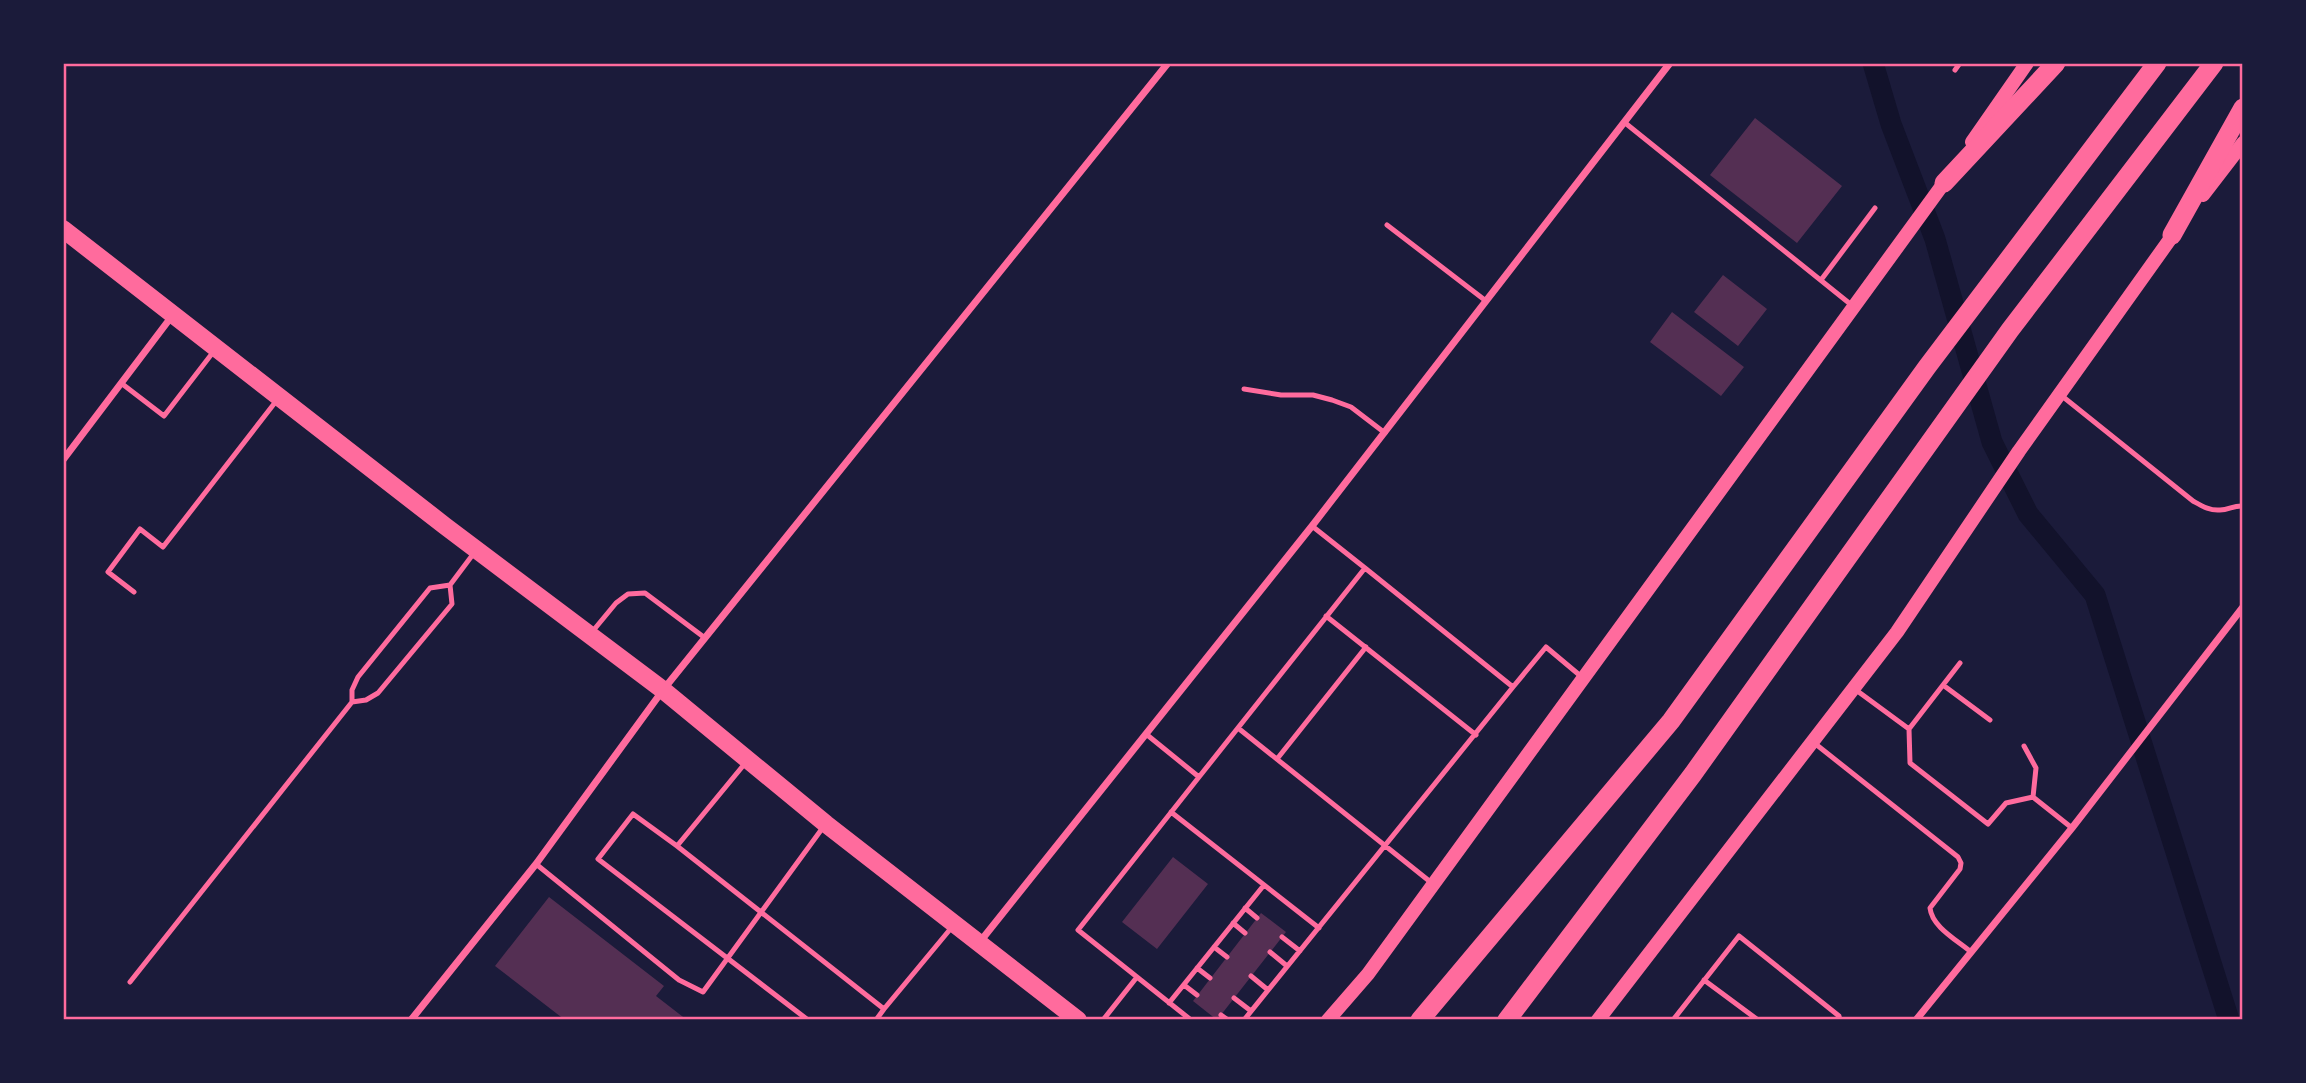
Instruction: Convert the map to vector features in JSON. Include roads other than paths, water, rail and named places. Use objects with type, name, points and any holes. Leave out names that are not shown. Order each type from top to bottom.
[{"type":"highway","points":[[1944,183],[2056,63]]},
{"type":"highway","points":[[1420,1020],[1671,721],[1927,367],[2157,63]]},
{"type":"highway","points":[[1507,1020],[1693,774],[2010,330],[2214,63]]},
{"type":"highway","points":[[2172,235],[2243,108]]},
{"type":"main road","points":[[1328,1020],[1368,974],[1944,183],[2027,63]]},
{"type":"main road","points":[[1598,1020],[1897,632],[2059,394],[2172,235],[2243,143]]},
{"type":"main road","points":[[63,229],[279,398],[663,690],[826,824],[1078,1020]]},
{"type":"street","points":[[411,1020],[536,864],[663,690],[1168,63]]},
{"type":"street","points":[[979,943],[1312,526],[1670,63]]},
{"type":"street","points":[[63,460],[173,315]]},
{"type":"street","points":[[1916,1020],[2072,828],[2243,607]]},
{"type":"lane","points":[[1955,70],[1960,63]]},
{"type":"lane","points":[[1625,122],[1854,307]]},
{"type":"lane","points":[[1821,280],[1875,208]]},
{"type":"lane","points":[[1387,225],[1486,301]]},
{"type":"lane","points":[[121,383],[164,416],[216,349]]},
{"type":"lane","points":[[1244,389],[1332,400],[1351,407],[1385,433]]},
{"type":"lane","points":[[2059,394],[2193,501],[2209,509],[2222,510],[2237,505],[2243,506]]},
{"type":"lane","points":[[134,592],[108,572],[140,529],[163,547],[279,398]]},
{"type":"lane","points":[[1312,526],[1513,687]]},
{"type":"lane","points":[[352,702],[366,700],[378,693],[452,604],[450,585],[477,550]]},
{"type":"lane","points":[[1191,1020],[1078,930],[1364,568]]},
{"type":"lane","points":[[130,982],[352,702],[352,690],[358,677],[430,587],[450,585]]},
{"type":"lane","points":[[590,635],[616,603],[628,594],[645,593],[705,638]]},
{"type":"lane","points":[[1326,616],[1476,735]]},
{"type":"lane","points":[[1277,759],[1366,647]]},
{"type":"lane","points":[[1244,1020],[1546,647],[1583,678]]},
{"type":"lane","points":[[1960,663],[1909,729],[1910,763],[1987,824],[2006,803],[2033,797]]},
{"type":"lane","points":[[1943,685],[1990,720]]},
{"type":"lane","points":[[1854,688],[1909,729]]},
{"type":"lane","points":[[1238,728],[1433,884]]},
{"type":"lane","points":[[1146,734],[1199,777]]},
{"type":"lane","points":[[1812,742],[1958,857],[1960,869],[1930,908],[1936,922],[1971,952]]},
{"type":"lane","points":[[2024,746],[2036,768],[2033,797]]},
{"type":"lane","points":[[677,846],[748,760]]},
{"type":"lane","points":[[2033,797],[2072,828]]},
{"type":"lane","points":[[1171,812],[1319,928]]},
{"type":"lane","points":[[808,1020],[598,859],[633,814],[884,1009]]},
{"type":"lane","points":[[536,864],[679,980],[703,992],[826,824]]},
{"type":"lane","points":[[1169,1003],[1264,885]]},
{"type":"lane","points":[[1245,908],[1257,918]]},
{"type":"lane","points":[[1233,923],[1245,933]]},
{"type":"lane","points":[[876,1020],[954,924]]},
{"type":"lane","points":[[1673,1020],[1739,936],[1839,1016],[1840,1020]]},
{"type":"lane","points":[[1282,937],[1300,951]]},
{"type":"lane","points":[[1214,947],[1227,957]]},
{"type":"lane","points":[[1270,952],[1287,966]]},
{"type":"lane","points":[[1197,968],[1210,978]]},
{"type":"lane","points":[[1251,976],[1268,990]]},
{"type":"lane","points":[[1103,1020],[1137,977]]},
{"type":"lane","points":[[1704,980],[1758,1020]]},
{"type":"lane","points":[[1184,985],[1197,995]]},
{"type":"lane","points":[[1234,998],[1251,1011]]},
{"type":"lane","points":[[1221,1015],[1228,1020]]},
{"type":"waterway","points":[[1873,63],[1891,124],[1935,239],[1992,442],[2028,514],[2095,595],[2229,1020]]}]
